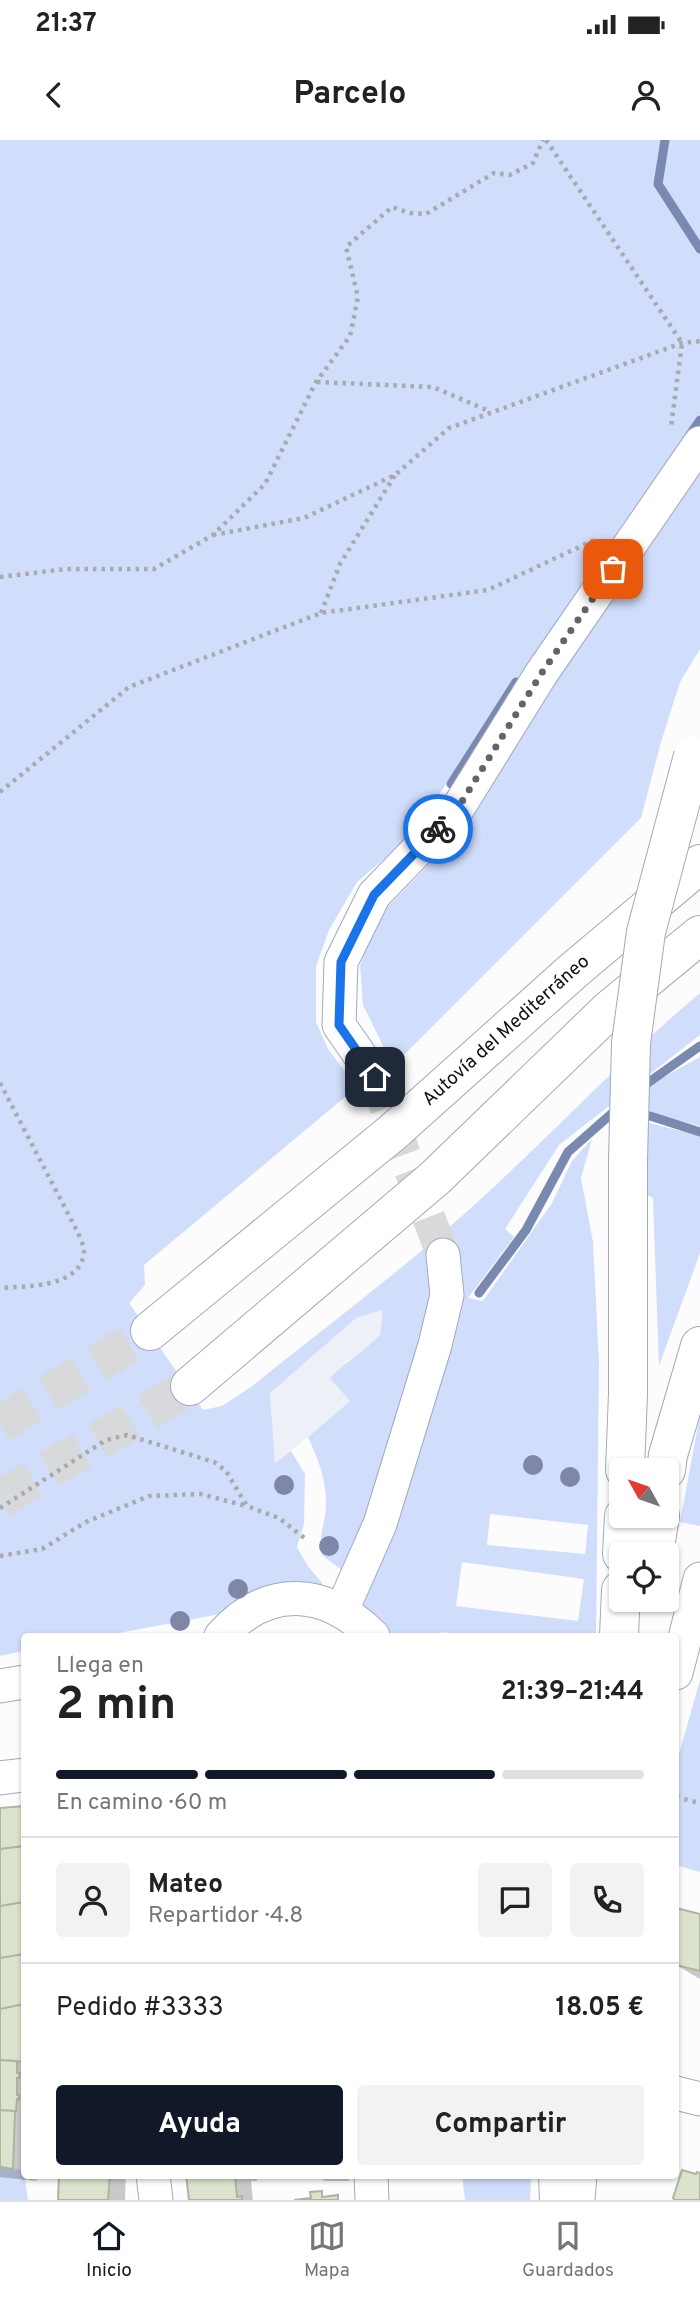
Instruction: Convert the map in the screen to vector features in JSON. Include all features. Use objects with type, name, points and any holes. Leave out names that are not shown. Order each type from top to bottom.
[{"type":"highway","points":[[625,1458],[631,1043],[646,932],[697,749]]},
{"type":"highway","name":"Autovía del Mediterráneo","points":[[150,1331],[393,1132],[573,971],[700,864]]},
{"type":"highway","points":[[190,1386],[435,1178],[609,1010],[700,935]]},
{"type":"highway","points":[[669,1458],[700,1346]]},
{"type":"highway","points":[[619,1633],[620,1612]]},
{"type":"highway","points":[[643,1633],[646,1612]]},
{"type":"highway","points":[[558,2179],[559,2200]]},
{"type":"street","points":[[375,1077],[339,1025],[341,962],[374,895],[458,808],[685,438]]},
{"type":"street","points":[[342,1610],[380,1524],[435,1345],[447,1295],[443,1255]]},
{"type":"street","points":[[679,1661],[700,1579]]},
{"type":"street","points":[[225,1633],[252,1609],[274,1600],[318,1601],[342,1610],[369,1633]]},
{"type":"street","points":[[0,1686],[21,1682]]},
{"type":"street","points":[[0,1778],[21,1775]]},
{"type":"street","points":[[679,2093],[700,2099]]},
{"type":"street","points":[[153,2179],[156,2200]]},
{"type":"street","points":[[371,2179],[372,2200]]},
{"type":"street","points":[[578,2200],[580,2179]]},
{"type":"path","points":[[0,577],[66,569],[154,569],[213,535],[265,484],[316,382],[350,336],[358,297],[346,247],[392,206],[411,213],[426,214],[494,173],[510,175],[533,163],[545,140],[682,343],[685,438]]},
{"type":"path","points":[[213,535],[304,518],[395,475],[449,428],[682,343],[700,341]]},
{"type":"path","points":[[316,382],[433,387],[490,412]]},
{"type":"path","points":[[321,613],[340,564],[395,475]]},
{"type":"path","points":[[0,792],[130,687],[321,613],[488,590],[597,538]]},
{"type":"path","points":[[0,1083],[77,1231],[84,1250],[80,1265],[58,1283],[0,1288]]},
{"type":"path","points":[[0,1508],[106,1440],[127,1435],[214,1462],[226,1471],[247,1506]]},
{"type":"path","points":[[0,1556],[42,1549],[86,1522],[149,1496],[201,1494],[247,1506],[279,1518],[307,1539]]},
{"type":"path","points":[[679,1798],[700,1803]]},
{"type":"shaded area","points":[[0,140],[700,140],[700,414],[444,787],[405,841],[357,882],[329,930],[316,966],[316,1022],[328,1049],[357,1087],[144,1265],[145,1285],[129,1303],[203,1410],[222,1406],[251,1387],[454,1223],[644,1042],[700,993],[700,1035],[559,1145],[505,1229],[514,1237],[468,1298],[483,1301],[552,1203],[572,1161],[592,1139],[581,1178],[593,1242],[599,1362],[596,1633],[383,1633],[358,1609],[439,1294],[347,1574],[322,1555],[325,1488],[308,1437],[350,1401],[330,1378],[380,1335],[383,1310],[356,1318],[270,1393],[275,1463],[291,1451],[305,1474],[304,1524],[297,1547],[322,1583],[320,1590],[220,1614],[119,1633],[21,1633],[21,1652],[0,1656]],"holes":[[[490,1514],[588,1525],[585,1554],[487,1545]],[[462,1562],[584,1579],[578,1621],[456,1606]]]},
{"type":"shaded area","points":[[700,469],[700,649],[680,682],[641,818],[393,1066],[363,1005],[360,966],[376,919],[445,848],[554,676],[619,590]]},
{"type":"shaded area","points":[[700,1057],[700,1126],[643,1111],[644,1088]]},
{"type":"shaded area","points":[[642,1121],[700,1136],[700,1253],[659,1366],[653,1198],[640,1192]]},
{"type":"shaded area","points":[[384,1310],[381,1335],[357,1356],[347,1360],[350,1401],[275,1464],[270,1393],[356,1318]]},
{"type":"shaded area","points":[[700,1415],[700,1526],[680,1522]]},
{"type":"shaded area","points":[[700,1680],[700,1872],[679,1866],[679,1754]]},
{"type":"shaded area","points":[[0,2167],[21,2170],[21,2179],[25,2179],[28,2200],[0,2200]]},
{"type":"shaded area","points":[[462,2179],[531,2179],[530,2200],[465,2200]]},
{"type":"building","points":[[21,1806],[21,1846],[0,1849],[0,1808]]},
{"type":"building","points":[[21,1846],[21,1902],[0,1906],[0,1849]]},
{"type":"building","points":[[21,1902],[21,1954],[0,1958],[0,1906]]},
{"type":"building","points":[[679,1909],[700,1914],[700,1971],[679,1966]]},
{"type":"building","points":[[21,1954],[21,2005],[0,2009],[0,1958]]},
{"type":"building","points":[[21,2005],[21,2062],[0,2060],[0,2009]]},
{"type":"building","points":[[0,2060],[17,2061],[17,2073],[20,2073],[17,2078],[19,2100],[17,2099],[16,2111],[0,2110]]},
{"type":"building","points":[[0,2110],[15,2111],[13,2169],[0,2167]]},
{"type":"building","points":[[682,2170],[700,2173],[700,2200],[673,2198]]},
{"type":"building","points":[[59,2179],[110,2179],[108,2200],[58,2200]]},
{"type":"building","points":[[186,2179],[235,2179],[237,2197],[242,2196],[242,2200],[189,2200]]},
{"type":"building","points":[[322,2191],[322,2197],[338,2195],[338,2200],[294,2200],[311,2198],[310,2192]]},
{"type":"waterway","points":[[665,140],[658,184],[700,249]]},
{"type":"waterway","points":[[689,436],[700,420]]},
{"type":"waterway","points":[[451,784],[516,682]]},
{"type":"waterway","points":[[642,1087],[700,1046]]},
{"type":"waterway","points":[[479,1293],[526,1230],[568,1152],[618,1108]]},
{"type":"waterway","points":[[637,1116],[650,1116],[700,1132]]},
{"type":"tunnel","points":[[375,1077],[443,1255]]},
{"type":"tunnel","points":[[0,1424],[150,1331]]},
{"type":"tunnel","points":[[0,1499],[190,1386]]},
{"type":"way so far","points":[[438,829],[458,808],[541,674],[613,569]]},
{"type":"route","points":[[375,1077],[339,1025],[341,962],[374,895],[438,829]]}]
